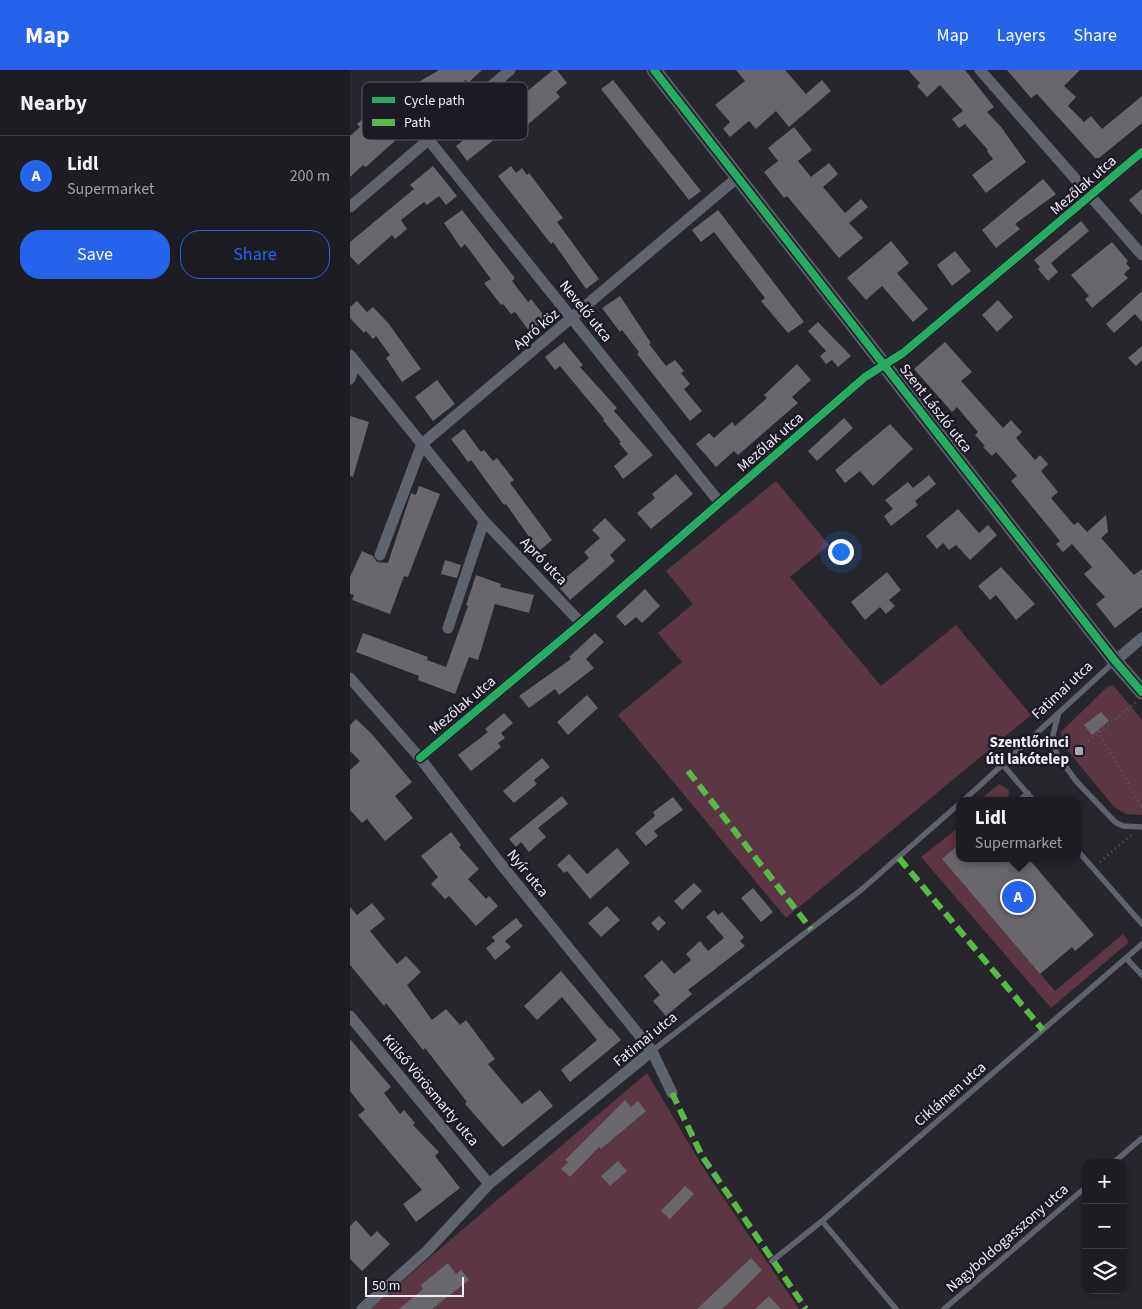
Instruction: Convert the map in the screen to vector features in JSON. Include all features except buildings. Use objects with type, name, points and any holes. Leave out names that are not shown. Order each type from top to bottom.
[{"type":"street","points":[[496,82],[510,70]]},
{"type":"street","name":"Szent László utca","points":[[654,70],[1142,692]]},
{"type":"street","points":[[980,70],[1142,255]]},
{"type":"street","points":[[350,207],[427,140]]},
{"type":"street","name":"Nevelő utca","points":[[429,140],[720,503]]},
{"type":"street","name":"Mezőlak utca","points":[[420,758],[581,623],[865,377],[903,353],[1092,197],[1142,152]]},
{"type":"street","name":"Apró köz","points":[[422,444],[738,177]]},
{"type":"street","name":"Apró utca","points":[[353,358],[484,521],[581,623]]},
{"type":"street","name":"Apró utca","points":[[350,379],[353,358]]},
{"type":"street","points":[[380,555],[422,444]]},
{"type":"street","points":[[448,628],[484,521]]},
{"type":"street","points":[[1115,660],[1142,638]]},
{"type":"street","name":"Nyír utca","points":[[350,678],[420,758],[500,863],[652,1051],[672,1093]]},
{"type":"street","name":"Külső Vörösmarty utca","points":[[350,1016],[489,1184]]},
{"type":"street","name":"Fatimai utca","points":[[362,1309],[427,1251],[489,1184],[652,1051]]},
{"type":"lane","name":"Fatimai utca","points":[[967,797],[1115,660]]},
{"type":"lane","points":[[1059,713],[1054,724],[1052,738],[1062,763],[1115,822],[1123,826],[1141,827]]},
{"type":"lane","points":[[1003,765],[1031,797]]},
{"type":"lane","points":[[1024,797],[1028,794]]},
{"type":"lane","name":"Fatimai utca","points":[[652,1051],[861,890],[956,807]]},
{"type":"lane","points":[[1081,854],[1142,924]]},
{"type":"lane","name":"Ciklámen utca","points":[[772,1261],[822,1221],[1142,944]]},
{"type":"lane","points":[[1126,958],[1142,975]]},
{"type":"lane","points":[[1118,1159],[1142,1138]]},
{"type":"lane","name":"Nagyboldogasszony utca","points":[[944,1309],[1082,1190]]},
{"type":"lane","points":[[822,1221],[896,1309]]},
{"type":"path","points":[[1062,763],[1098,731],[1142,698]]},
{"type":"path","points":[[1098,731],[1142,807]]},
{"type":"path","points":[[1093,868],[1141,827]]},
{"type":"shaded area","points":[[776,481],[829,545],[790,577],[881,686],[956,625],[1031,715],[786,918],[618,715],[682,662],[658,633],[693,604],[666,571]]},
{"type":"shaded area","points":[[1113,685],[1142,720],[1142,815],[1126,814],[1114,807],[1064,746],[1061,732],[1107,687]]},
{"type":"shaded area","points":[[999,784],[1009,790],[1008,797],[984,796]]},
{"type":"shaded area","points":[[956,829],[956,847],[942,859],[1055,991],[1123,934],[1129,942],[1051,1008],[921,857]]},
{"type":"shaded area","points":[[647,1073],[704,1169],[799,1309],[369,1309]]},
{"type":"marked path","points":[[688,771],[811,929]]},
{"type":"marked path","points":[[899,858],[1043,1030]]},
{"type":"marked path","points":[[672,1093],[702,1156],[806,1309]]},
{"type":"cycle path","points":[[654,70],[1115,661],[1142,692]]},
{"type":"cycle path","points":[[420,758],[581,623],[865,377],[903,353],[1142,152]]},
{"type":"place","name":"Szentlőrinci úti lakótelep","points":[[1079,751]]},
{"type":"place","name":"Lidl","points":[[1018,897]]}]
